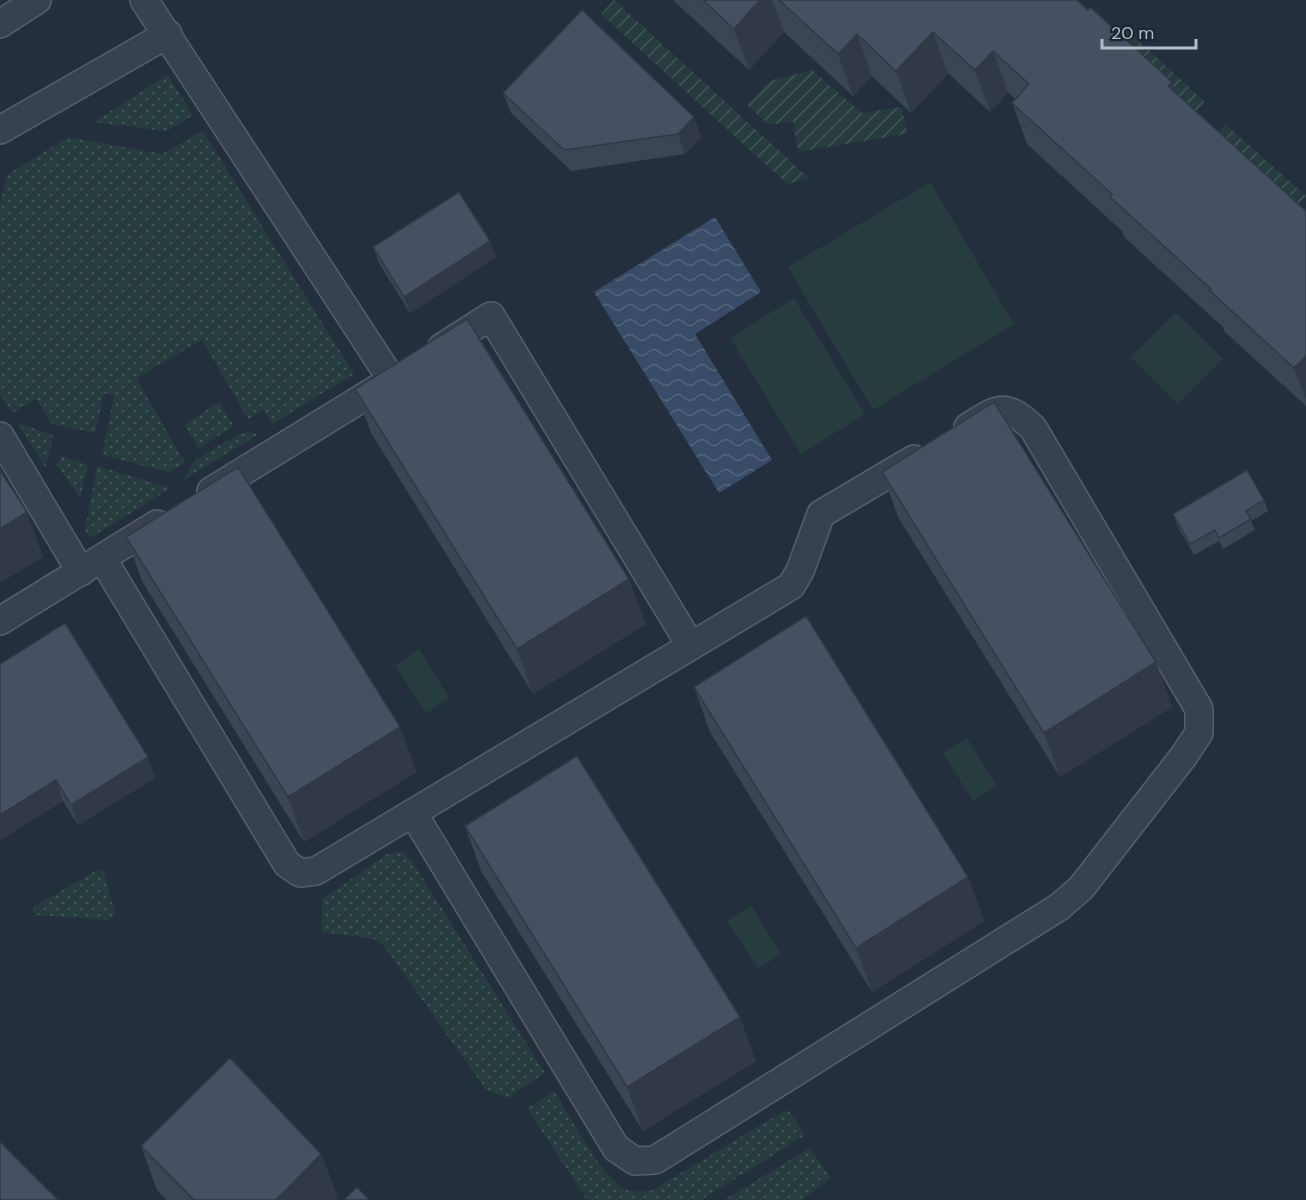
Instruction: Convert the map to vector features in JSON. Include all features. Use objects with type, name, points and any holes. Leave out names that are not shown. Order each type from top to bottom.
[{"type":"street","points":[[0,24],[38,0]]},
{"type":"street","points":[[144,0],[408,369]]},
{"type":"street","points":[[0,130],[168,34]]},
{"type":"street","points":[[0,621],[490,316],[691,646]]},
{"type":"street","points":[[0,436],[92,565],[287,864],[300,873],[316,872],[413,813],[791,586],[800,571],[821,514],[995,410],[1016,412],[1033,428],[1198,710],[1199,733],[1184,757],[1081,888],[1059,907],[655,1161],[635,1161],[616,1148],[413,813]]},
{"type":"green space","points":[[614,0],[809,178],[787,184],[601,14]]},
{"type":"green space","points":[[1127,30],[1205,102],[1187,122],[1108,50]]},
{"type":"green space","points":[[812,70],[862,113],[902,107],[907,134],[798,152],[793,121],[769,125],[747,105],[769,81]]},
{"type":"green space","points":[[168,75],[193,115],[167,131],[93,122]]},
{"type":"green space","points":[[1226,125],[1306,196],[1287,216],[1208,145]]},
{"type":"green space","points":[[203,131],[354,374],[272,424],[264,410],[248,419],[202,340],[136,378],[185,463],[168,472],[102,455],[114,395],[104,393],[95,433],[52,424],[36,399],[12,413],[0,394],[0,204],[7,175],[68,137],[162,154]]},
{"type":"green space","points":[[930,182],[1014,324],[873,410],[788,267]]},
{"type":"green space","points":[[794,298],[865,414],[801,454],[730,338]]},
{"type":"green space","points":[[1175,312],[1223,359],[1178,404],[1130,357]]},
{"type":"green space","points":[[219,402],[234,426],[199,448],[184,425]]},
{"type":"green space","points":[[17,422],[54,436],[45,467]]},
{"type":"green space","points":[[240,433],[259,434],[183,480],[195,460]]},
{"type":"green space","points":[[61,456],[88,465],[80,498],[57,465]]},
{"type":"green space","points":[[97,466],[171,488],[90,538],[85,531]]},
{"type":"green space","points":[[419,649],[449,698],[426,713],[395,665]]},
{"type":"green space","points":[[967,738],[997,786],[973,801],[943,753]]},
{"type":"green space","points":[[403,852],[412,861],[545,1073],[508,1098],[486,1090],[384,946],[375,939],[322,932],[322,899],[386,855]]},
{"type":"green space","points":[[100,870],[104,872],[115,913],[112,918],[107,920],[37,915],[33,912],[34,907]]},
{"type":"green space","points":[[751,905],[781,954],[758,969],[727,921]]},
{"type":"green space","points":[[554,1091],[608,1175],[628,1190],[651,1191],[784,1111],[789,1111],[805,1135],[701,1200],[587,1200],[527,1108]]},
{"type":"green space","points":[[810,1148],[831,1178],[802,1200],[724,1200]]},
{"type":"water","points":[[715,217],[761,292],[695,334],[772,460],[719,493],[594,292]]},
{"type":"building","points":[[703,0],[760,0],[734,29]]},
{"type":"building","points":[[779,0],[1077,0],[1088,10],[1090,7],[1172,82],[1168,86],[1306,211],[1306,356],[1294,368],[1110,197],[1112,194],[1012,103],[1029,84],[993,51],[975,70],[933,32],[896,71],[857,34],[838,54]]},
{"type":"building","points":[[582,10],[694,117],[678,134],[564,150],[503,93]]},
{"type":"building","points":[[459,192],[490,241],[404,297],[373,247]]},
{"type":"building","points":[[467,319],[629,579],[517,649],[355,389]]},
{"type":"building","points":[[994,402],[1156,662],[1044,733],[882,472]]},
{"type":"building","points":[[238,467],[400,727],[288,797],[126,537]]},
{"type":"building","points":[[0,470],[27,512],[0,529]]},
{"type":"building","points":[[1247,470],[1264,500],[1246,511],[1251,519],[1219,538],[1215,530],[1190,544],[1173,514]]},
{"type":"building","points":[[806,616],[968,877],[856,948],[694,687]]},
{"type":"building","points":[[65,623],[148,757],[71,805],[56,780],[0,815],[0,664]]},
{"type":"building","points":[[577,756],[740,1017],[627,1087],[465,826]]},
{"type":"building","points":[[230,1058],[321,1154],[276,1200],[194,1200],[141,1146]]},
{"type":"building","points":[[0,1142],[58,1200],[0,1200]]},
{"type":"building","points":[[357,1187],[369,1200],[344,1200]]}]
